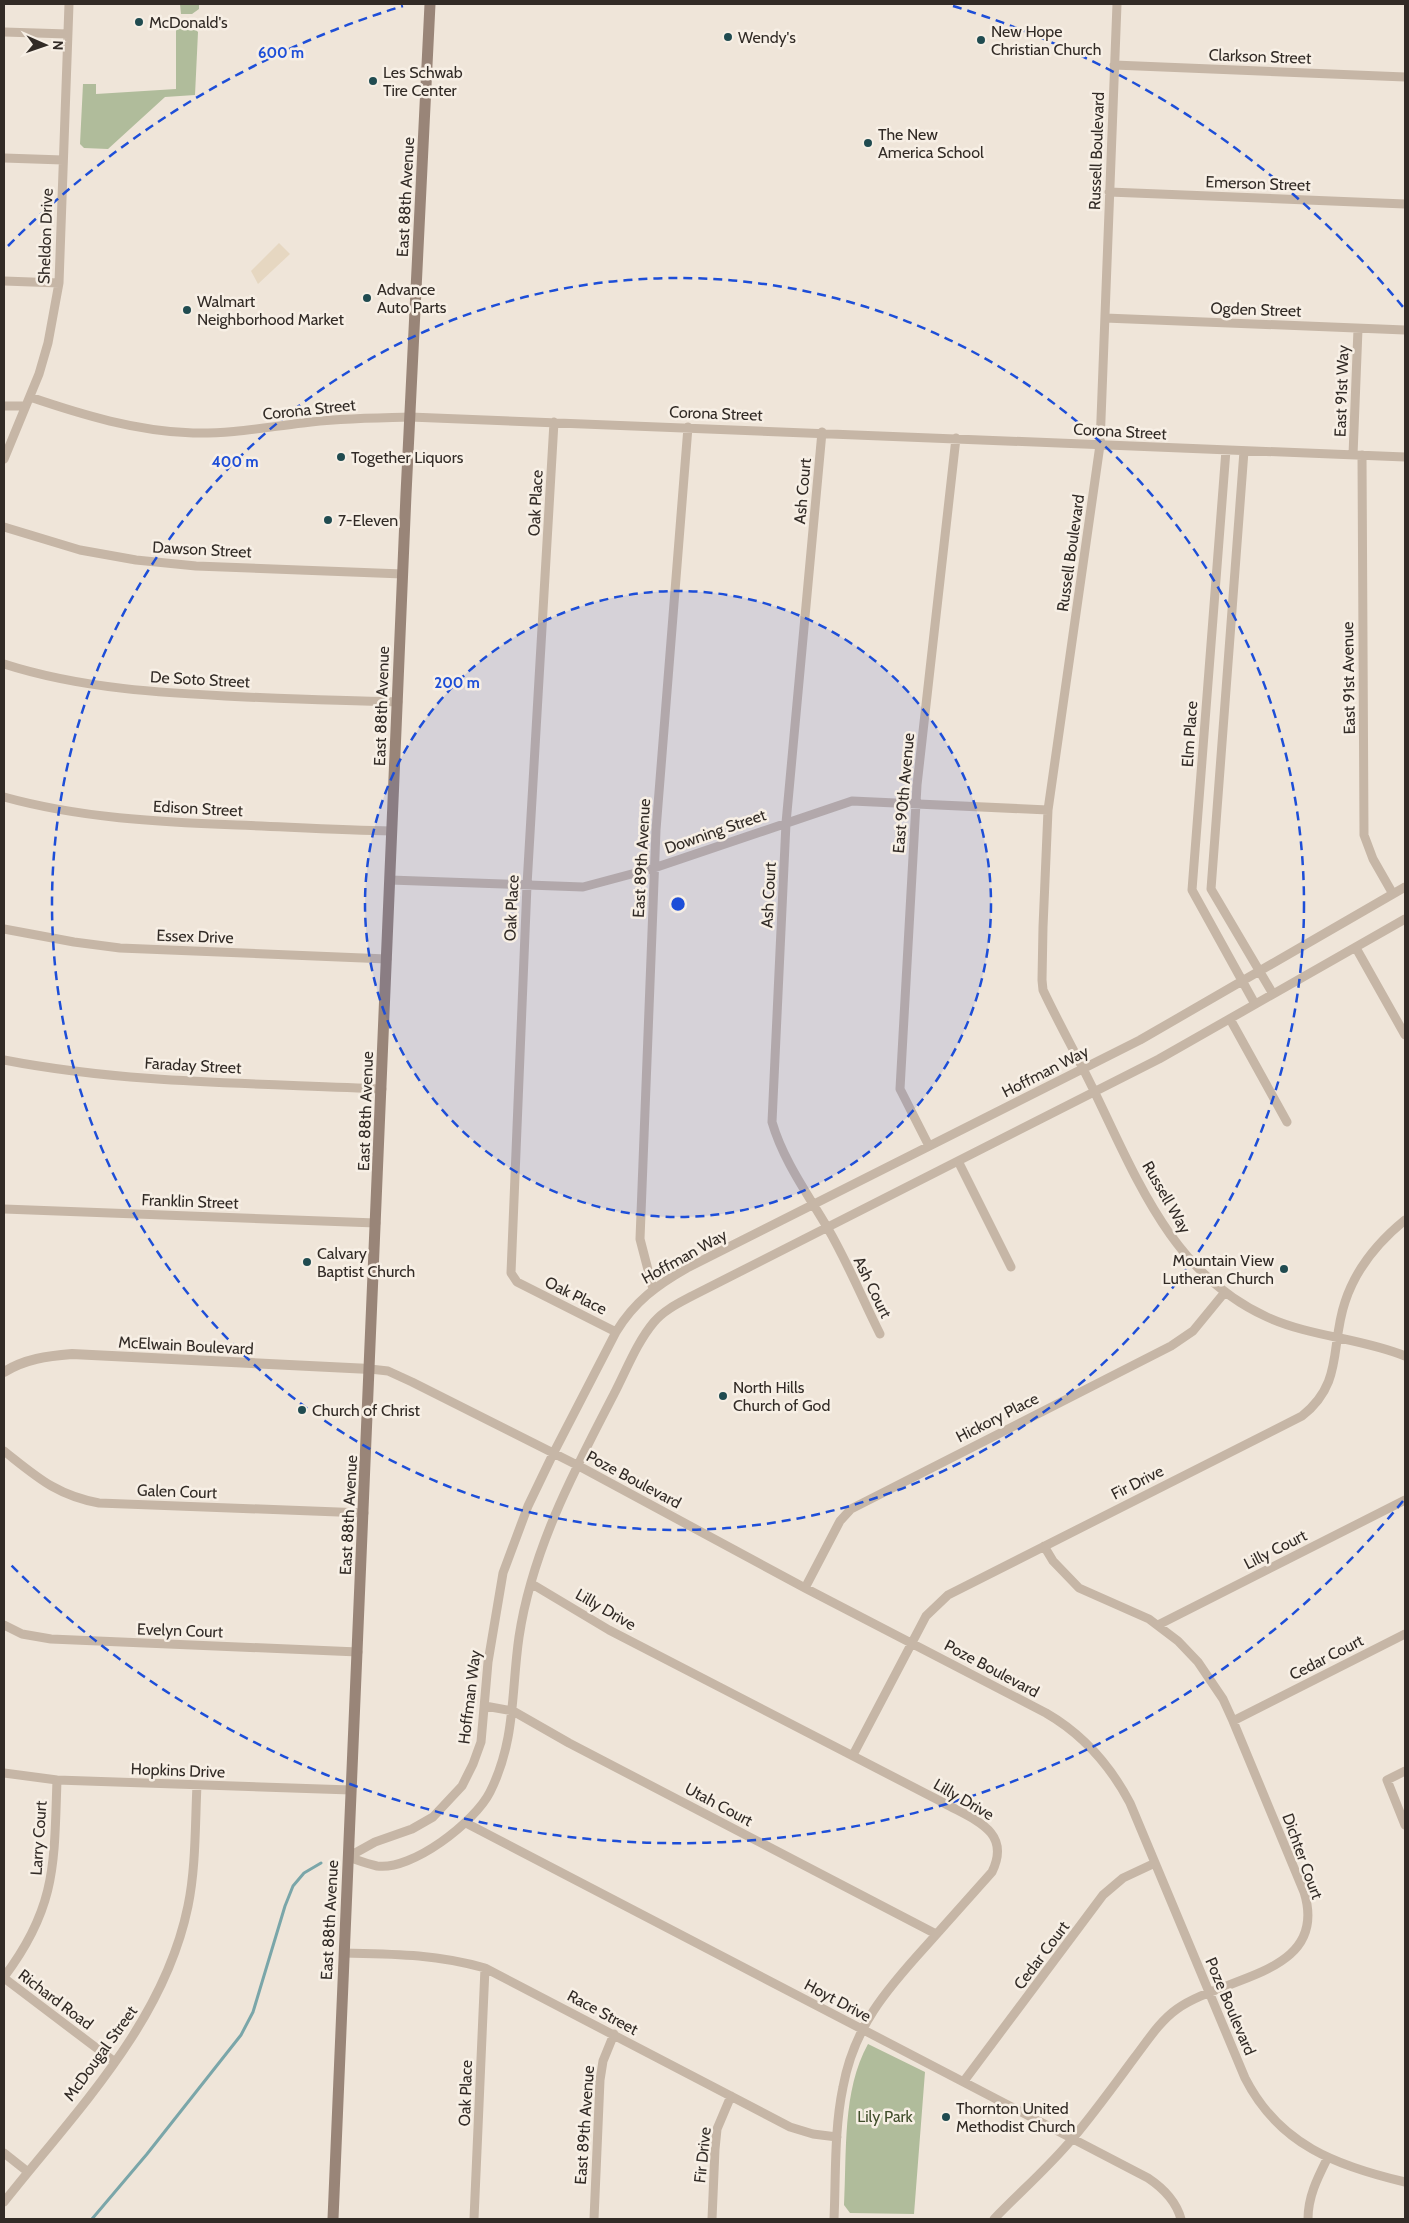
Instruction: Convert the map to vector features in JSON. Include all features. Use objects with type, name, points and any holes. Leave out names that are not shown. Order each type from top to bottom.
[{"type":"main road","name":"East 88th Avenue","points":[[333,2219],[403,574],[430,4]]},
{"type":"street","name":"Sheldon Drive","points":[[4,459],[30,397],[48,343],[59,283],[69,4]]},
{"type":"street","name":"Russell Boulevard","points":[[1095,1092],[1054,1014],[1043,990],[1042,980],[1048,810],[1100,445],[1117,4]]},
{"type":"street","points":[[4,32],[68,34]]},
{"type":"street","name":"Clarkson Street","points":[[1114,65],[1405,77]]},
{"type":"street","points":[[4,158],[63,160]]},
{"type":"street","name":"Emerson Street","points":[[1109,192],[1405,204]]},
{"type":"street","points":[[4,281],[59,283]]},
{"type":"street","name":"Ogden Street","points":[[1105,318],[1405,330]]},
{"type":"street","name":"East 91st Way","points":[[1358,329],[1358,455]]},
{"type":"street","name":"Corona Street","points":[[30,397],[77,413],[129,426],[194,433],[228,432],[352,418],[410,417],[822,432],[1405,457]]},
{"type":"street","points":[[4,406],[25,406]]},
{"type":"street","name":"Oak Place","points":[[554,422],[527,885],[511,1273],[517,1282],[616,1332]]},
{"type":"street","name":"East 89th Avenue","points":[[653,1289],[640,1238],[654,868],[688,428]]},
{"type":"street","name":"Ash Court","points":[[822,432],[786,823],[772,1122],[776,1138],[812,1206],[827,1227],[880,1334]]},
{"type":"street","name":"East 90th Avenue","points":[[929,1146],[900,1089],[916,803],[956,438]]},
{"type":"street","name":"Elm Place","points":[[1226,450],[1192,890],[1255,1004]]},
{"type":"street","name":"Elm Place","points":[[1244,451],[1211,889],[1273,994]]},
{"type":"street","name":"East 91st Avenue","points":[[1358,455],[1364,835],[1373,859],[1393,894]]},
{"type":"street","name":"Dawson Street","points":[[4,527],[66,547],[136,560],[196,566],[403,574]]},
{"type":"street","name":"De Soto Street","points":[[4,664],[63,679],[105,687],[150,692],[398,702]]},
{"type":"street","name":"Edison Street","points":[[4,797],[51,808],[118,818],[163,822],[392,831]]},
{"type":"street","name":"Downing Street","points":[[390,880],[584,887],[654,868],[852,801],[1048,810]]},
{"type":"street","name":"Hoffman Way","points":[[348,1857],[376,1842],[412,1829],[433,1816],[462,1786],[481,1742],[488,1662],[504,1573],[528,1506],[553,1454],[616,1332],[632,1308],[653,1289],[687,1268],[1140,1040],[1405,887]]},
{"type":"street","points":[[348,1857],[378,1866],[410,1859],[440,1844],[466,1823],[489,1794],[505,1756],[513,1711],[520,1636],[532,1584],[550,1525],[577,1465],[638,1347],[655,1321],[668,1310],[692,1296],[1095,1092],[1230,1019],[1405,919]]},
{"type":"street","name":"Essex Drive","points":[[4,929],[74,942],[120,948],[387,960]]},
{"type":"street","points":[[1356,948],[1405,1035]]},
{"type":"street","points":[[1230,1019],[1287,1122]]},
{"type":"street","name":"Faraday Street","points":[[4,1060],[87,1073],[151,1078],[382,1089]]},
{"type":"street","name":"Russell Way","points":[[1095,1092],[1163,1226],[1195,1266],[1225,1292],[1247,1307],[1282,1324],[1337,1338],[1366,1343],[1405,1356]]},
{"type":"street","points":[[958,1161],[1011,1267]]},
{"type":"street","name":"Franklin Street","points":[[4,1209],[376,1223]]},
{"type":"street","name":"Fir Drive","points":[[853,1755],[926,1616],[942,1600],[1044,1546],[1302,1416],[1320,1400],[1328,1386],[1345,1302],[1355,1277],[1376,1248],[1405,1220]]},
{"type":"street","name":"Hickory Place","points":[[804,1588],[840,1521],[852,1509],[1171,1346],[1193,1331],[1225,1292]]},
{"type":"street","name":"McElwain Boulevard","points":[[4,1372],[14,1366],[32,1360],[72,1354],[370,1369]]},
{"type":"street","name":"Poze Boulevard","points":[[370,1369],[388,1371],[412,1382],[577,1465],[804,1588],[1046,1713],[1075,1732],[1102,1758],[1120,1785],[1155,1863],[1244,2078],[1261,2104],[1281,2127],[1300,2142],[1328,2159],[1355,2169],[1405,2182]]},
{"type":"street","name":"Galen Court","points":[[4,1451],[47,1485],[72,1496],[100,1503],[364,1513]]},
{"type":"street","name":"Lilly Court","points":[[1158,1625],[1405,1500]]},
{"type":"street","name":"Dichter Court","points":[[994,2219],[1073,2139],[1154,2031],[1179,2007],[1286,1959],[1302,1937],[1307,1915],[1304,1892],[1233,1721],[1223,1699],[1198,1662],[1178,1641],[1158,1625],[1131,1610],[1079,1588],[1053,1561],[1044,1546]]},
{"type":"street","name":"Lilly Drive","points":[[532,1584],[609,1630],[853,1755],[986,1827],[995,1838],[998,1854],[992,1872],[890,1986],[862,2029],[842,2087],[837,2137],[834,2219]]},
{"type":"street","name":"Evelyn Court","points":[[4,1625],[22,1634],[51,1639],[358,1652]]},
{"type":"street","name":"Cedar Court","points":[[1233,1721],[1405,1634]]},
{"type":"street","name":"Utah Court","points":[[485,1706],[513,1711],[569,1743],[936,1934]]},
{"type":"street","points":[[1405,1771],[1387,1780],[1405,1824]]},
{"type":"street","name":"Hopkins Drive","points":[[4,1773],[57,1780],[351,1790]]},
{"type":"street","name":"Larry Court","points":[[4,1978],[32,1935],[47,1896],[54,1858],[57,1780]]},
{"type":"street","name":"McDougal Street","points":[[4,2202],[115,2062],[137,2031],[156,1997],[180,1938],[188,1906],[192,1879],[197,1785]]},
{"type":"street","name":"Hoyt Drive","points":[[466,1823],[964,2081],[1157,2184],[1175,2205],[1181,2219]]},
{"type":"street","name":"Cedar Court","points":[[964,2081],[1104,1895],[1123,1878],[1155,1863]]},
{"type":"street","name":"Race Street","points":[[344,1953],[428,1956],[485,1968],[790,2127],[813,2134],[837,2137]]},
{"type":"street","name":"Oak Place","points":[[474,2219],[485,1968]]},
{"type":"street","name":"Richard Road","points":[[4,1978],[115,2062]]},
{"type":"street","name":"East 89th Avenue","points":[[594,2219],[600,2080],[603,2061],[614,2034]]},
{"type":"street","name":"Fir Drive","points":[[712,2219],[714,2149],[718,2129],[732,2096]]},
{"type":"street","points":[[4,2153],[28,2172]]},
{"type":"street","points":[[1308,2219],[1314,2185],[1328,2159]]},
{"type":"green space","points":[[180,4],[199,4],[199,9],[192,14],[181,14]]},
{"type":"green space","points":[[191,25],[198,32],[195,95],[165,97],[108,149],[84,148],[80,144],[83,84],[96,84],[96,94],[176,89],[176,26]]},
{"type":"green space","name":"Lily Park","points":[[868,2044],[925,2072],[914,2214],[850,2213],[844,2205],[847,2122],[854,2082]]},
{"type":"shaded area","points":[[279,243],[290,254],[258,284],[251,271]]},
{"type":"waterway","points":[[92,2219],[147,2154],[241,2035],[253,2012],[285,1906],[293,1886],[304,1873],[321,1863]]},
{"type":"place","name":"McDonald's","points":[[139,22]]},
{"type":"place","name":"Wendy's","points":[[728,37]]},
{"type":"place","name":"New Hope Christian Church","points":[[981,40]]},
{"type":"place","name":"Les Schwab Tire Center","points":[[373,81]]},
{"type":"place","name":"The New America School","points":[[868,143]]},
{"type":"place","name":"Advance Auto Parts","points":[[367,298]]},
{"type":"place","name":"Walmart Neighborhood Market","points":[[187,310]]},
{"type":"place","name":"Together Liquors","points":[[341,457]]},
{"type":"place","name":"7-Eleven","points":[[328,520]]},
{"type":"place","name":"Calvary Baptist Church","points":[[307,1262]]},
{"type":"place","name":"Mountain View Lutheran Church","points":[[1284,1269]]},
{"type":"place","name":"North Hills Church of God","points":[[723,1396]]},
{"type":"place","name":"Church of Christ","points":[[302,1410]]},
{"type":"place","name":"Thornton United Methodist Church","points":[[946,2117]]}]
